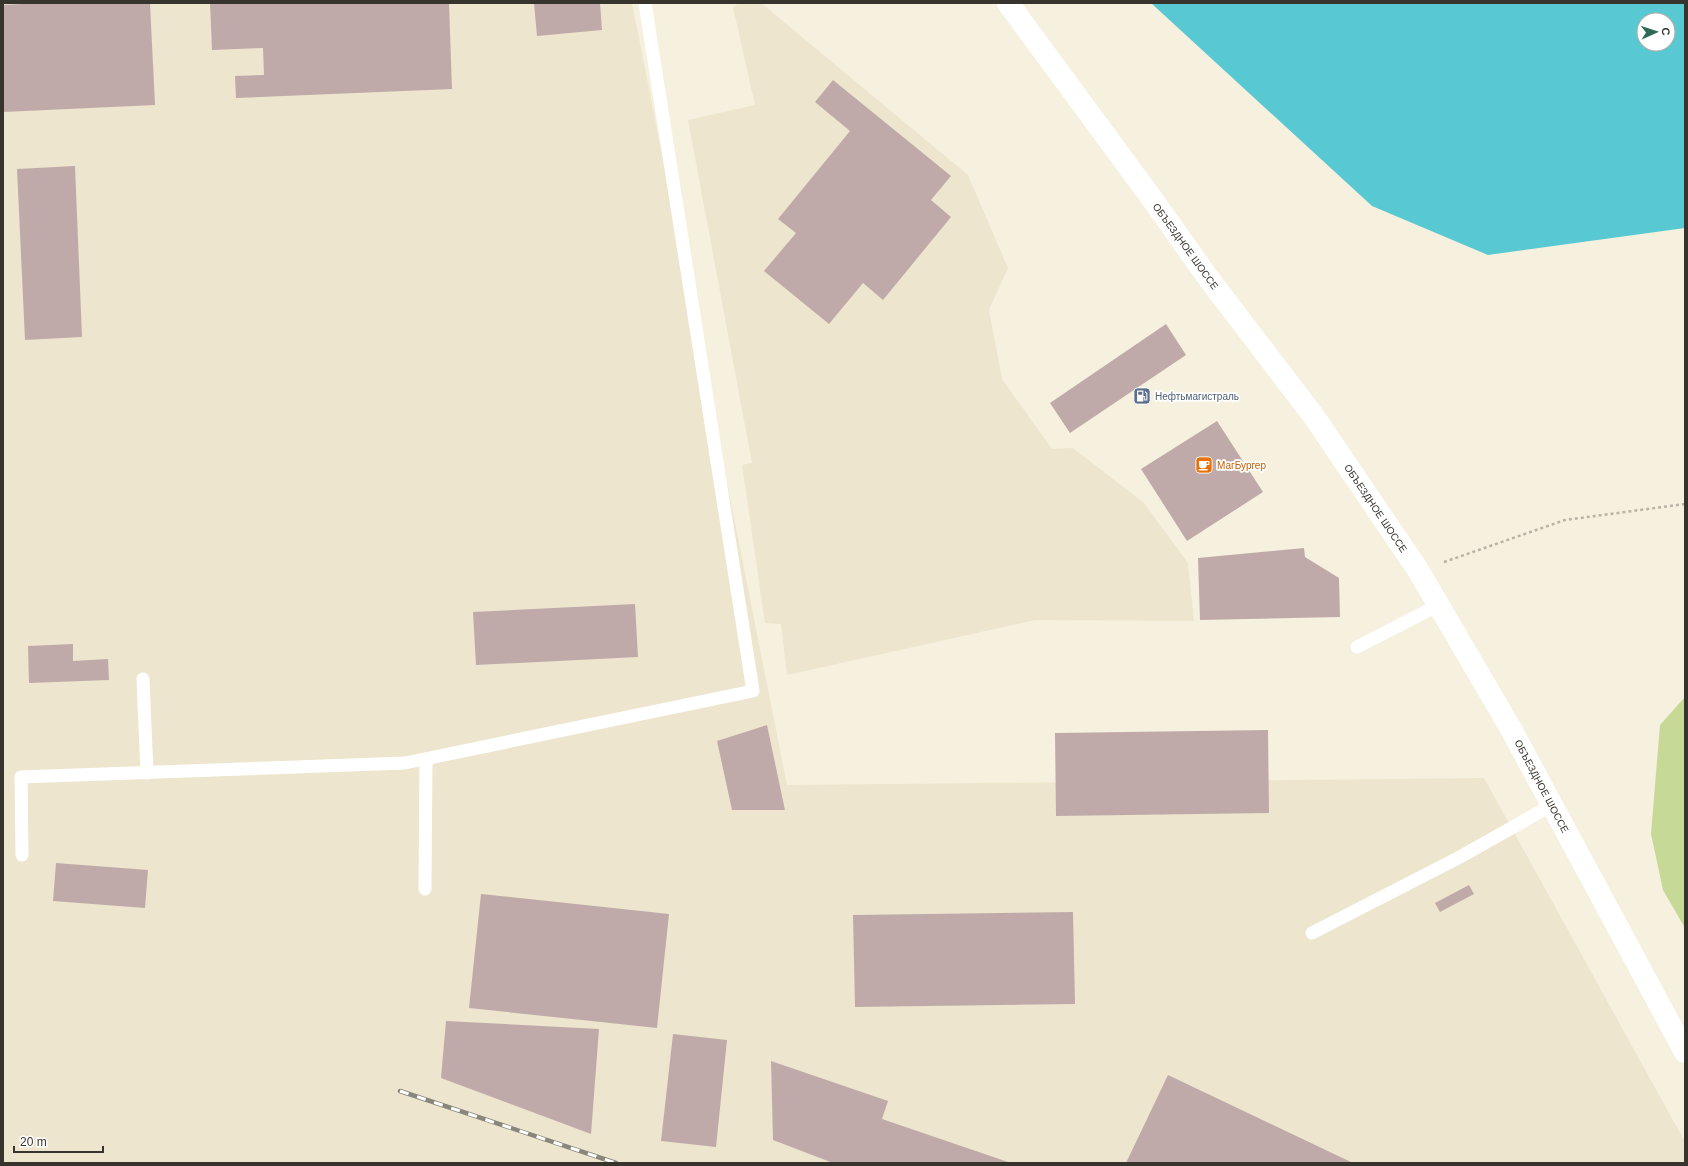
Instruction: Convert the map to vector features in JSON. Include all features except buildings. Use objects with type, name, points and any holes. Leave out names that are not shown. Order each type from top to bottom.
[{"type":"main road","name":"ОБЪЕЗДНОЕ ШОССЕ","points":[[1008,3],[1150,196],[1208,279],[1315,418],[1418,570],[1512,728],[1685,1052]]},
{"type":"lane","points":[[22,855],[21,777],[405,763],[753,691],[645,3]]},
{"type":"lane","points":[[1357,647],[1439,605]]},
{"type":"lane","points":[[143,678],[147,773]]},
{"type":"lane","points":[[425,889],[426,759]]},
{"type":"lane","points":[[1312,933],[1460,858],[1552,805]]},
{"type":"path","points":[[1418,570],[1565,520],[1685,504]]},
{"type":"shaded area","points":[[3,3],[632,3],[787,785],[1484,778],[1685,1142],[1685,1163],[3,1163]]},
{"type":"shaded area","points":[[739,3],[761,3],[968,175],[1008,268],[989,310],[1002,379],[1052,449],[1073,448],[1144,503],[1188,563],[1194,621],[1035,620],[787,675],[781,624],[765,623],[742,465],[752,463],[688,120],[755,105],[733,7]]},
{"type":"green space","points":[[1685,697],[1685,928],[1663,890],[1651,834],[1660,725]]},
{"type":"water","points":[[1151,3],[1685,3],[1685,228],[1488,255],[1372,206]]},
{"type":"railway","points":[[400,1091],[616,1163]]},
{"type":"place","name":"Нефтьмагистраль","points":[[1142,396]]},
{"type":"place","name":"МагБургер","points":[[1204,465]]}]
